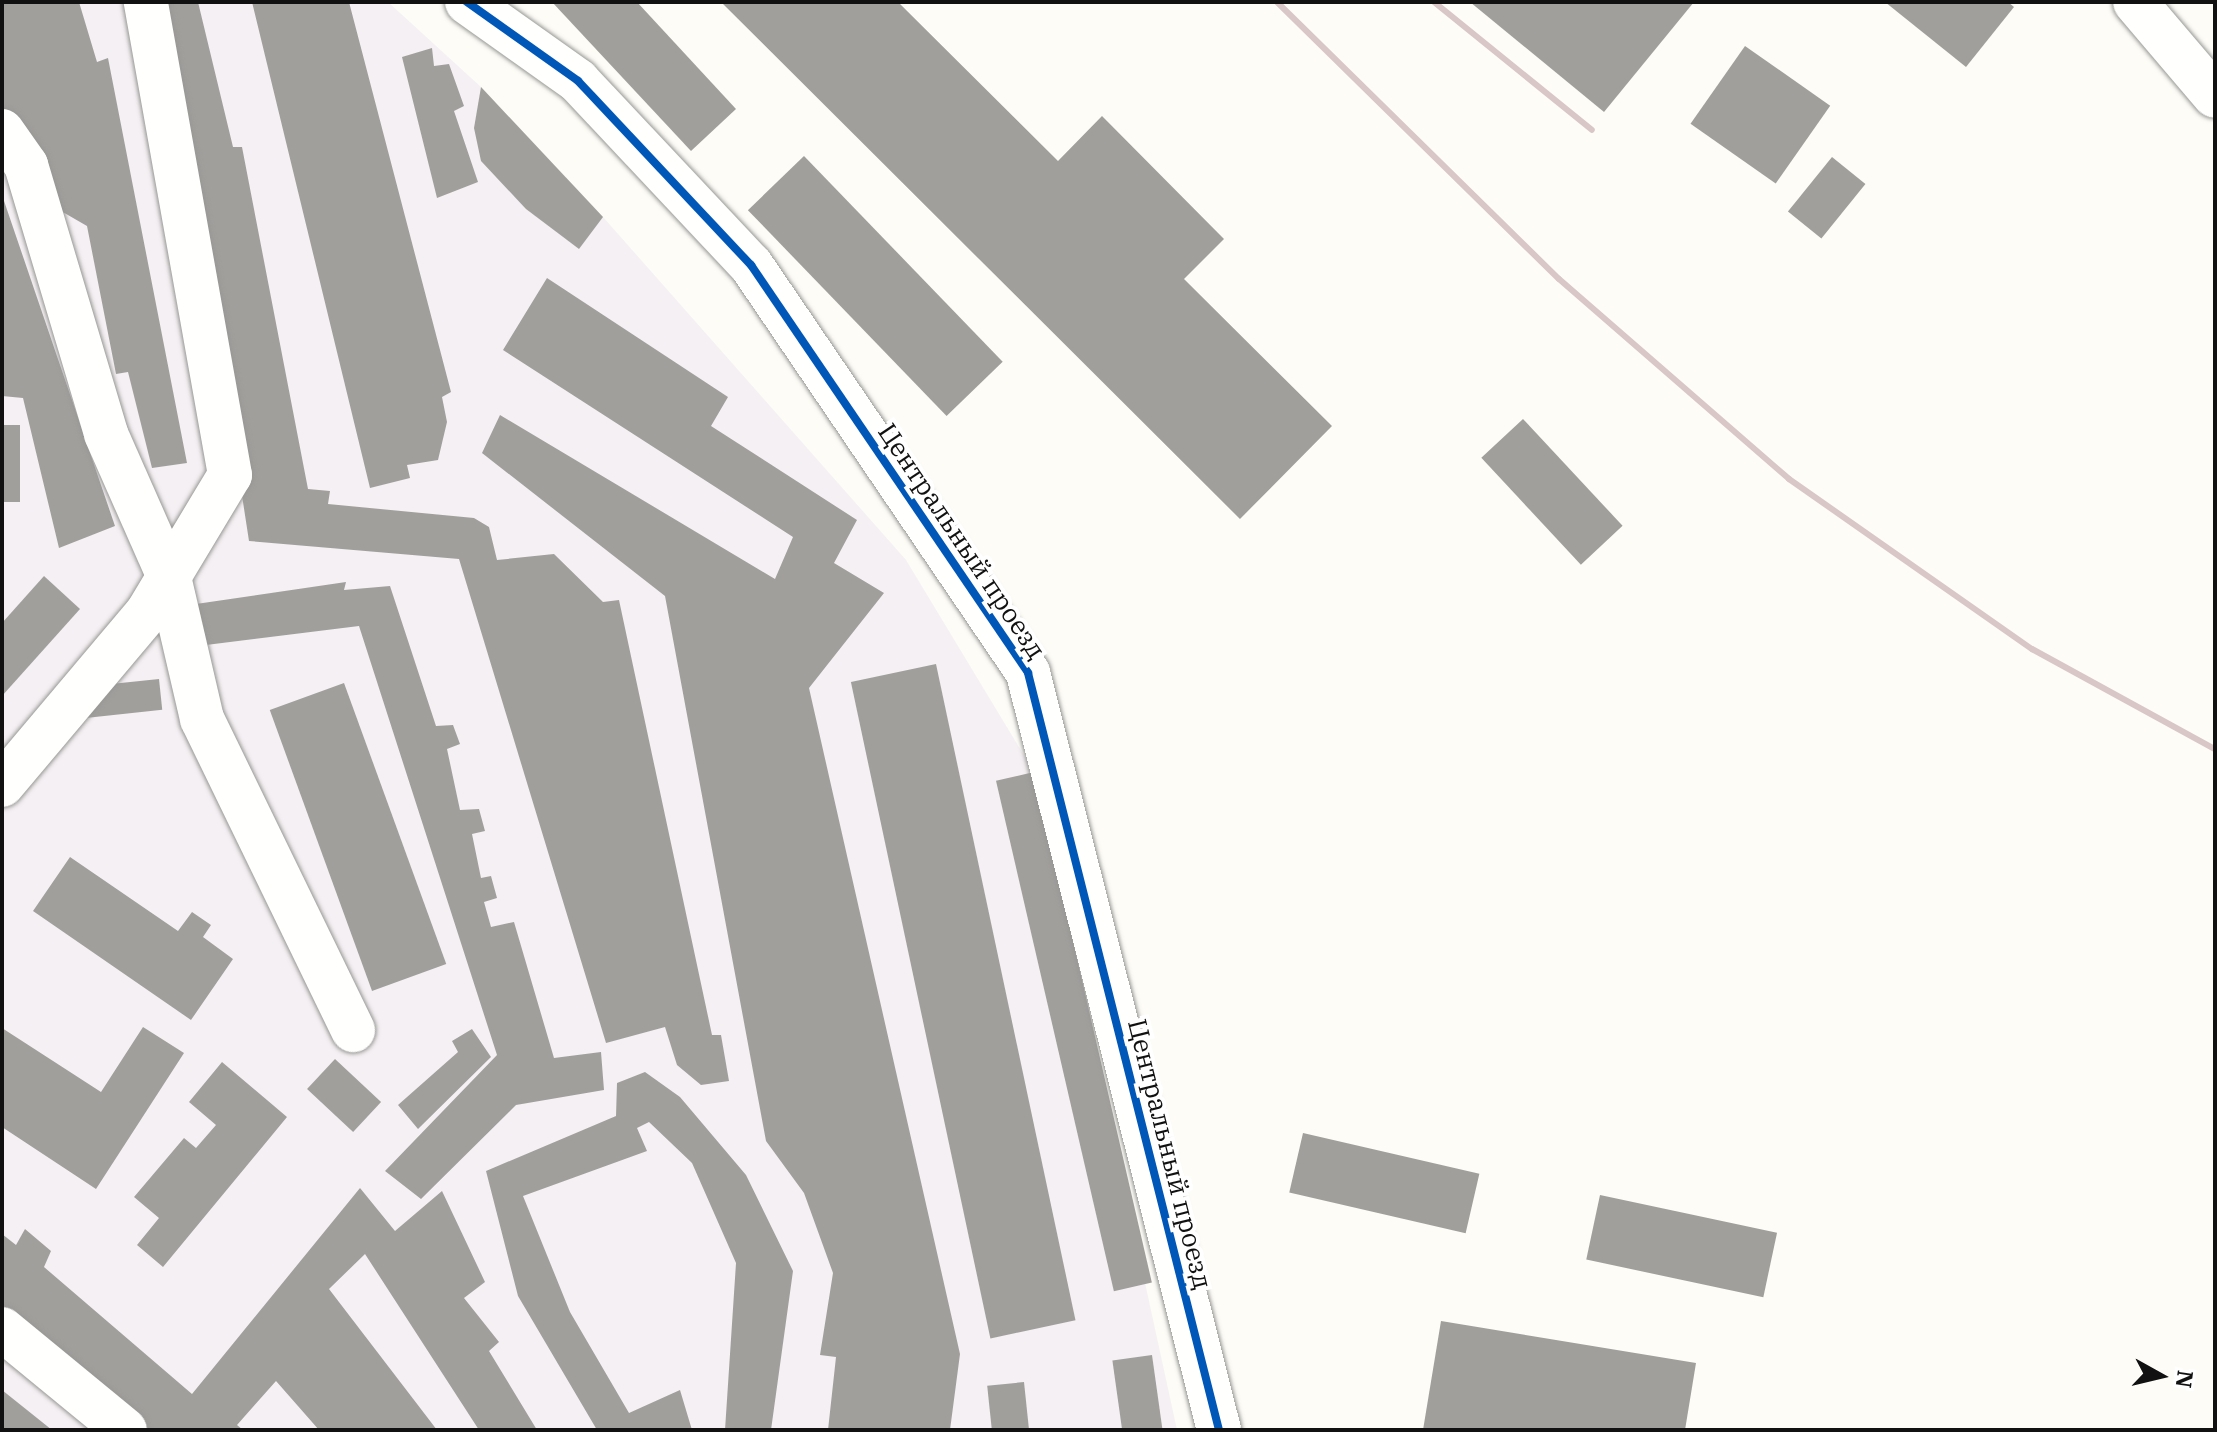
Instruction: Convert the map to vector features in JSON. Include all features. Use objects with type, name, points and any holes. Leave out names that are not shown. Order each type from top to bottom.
[{"type":"street","points":[[2,785],[147,613],[230,475],[146,2]]},
{"type":"street","name":"Центральный проезд","points":[[467,2],[578,81],[751,265],[1028,673],[1219,1430]]},
{"type":"street","points":[[2135,2],[2215,96]]},
{"type":"street","points":[[2,131],[26,165],[106,434],[169,577],[202,719],[353,1030]]},
{"type":"street","points":[[2,1329],[125,1430]]},
{"type":"shaded area","points":[[2,2],[388,2],[481,87],[603,217],[906,560],[1034,772],[1177,1430],[2,1430]]},
{"type":"building","points":[[2,2],[79,2],[97,62],[108,58],[187,463],[152,468],[128,372],[116,374],[87,226],[35,196],[2,135]]},
{"type":"building","points":[[158,2],[198,2],[233,147],[242,147],[308,489],[330,491],[328,504],[474,518],[489,527],[497,560],[554,554],[603,602],[619,600],[712,1035],[721,1035],[729,1081],[701,1085],[677,1065],[665,1027],[606,1043],[459,559],[249,541],[190,158]]},
{"type":"building","points":[[252,2],[349,2],[451,392],[442,397],[447,422],[438,460],[407,465],[410,478],[370,488]]},
{"type":"building","points":[[552,2],[637,2],[736,109],[691,151]]},
{"type":"building","points":[[721,2],[898,2],[1058,161],[1102,116],[1224,239],[1184,279],[1332,426],[1240,519]]},
{"type":"building","points":[[1470,2],[1694,2],[1604,112]]},
{"type":"building","points":[[1885,2],[2008,2],[2014,7],[1966,67]]},
{"type":"building","points":[[1745,46],[1830,106],[1776,183],[1691,124]]},
{"type":"building","points":[[432,48],[434,66],[449,64],[464,106],[454,111],[478,182],[437,198],[402,57]]},
{"type":"building","points":[[481,87],[603,217],[579,249],[526,209],[481,161],[474,128]]},
{"type":"building","points":[[804,156],[1003,362],[947,416],[748,210]]},
{"type":"building","points":[[1832,157],[1865,184],[1821,238],[1788,211]]},
{"type":"building","points":[[2,195],[115,526],[59,548],[23,398],[2,396]]},
{"type":"building","points":[[547,278],[728,397],[711,426],[857,520],[834,563],[884,593],[809,688],[960,1354],[950,1430],[828,1430],[836,1357],[820,1355],[833,1273],[804,1193],[766,1141],[665,596],[482,453],[500,415],[775,579],[793,537],[503,350]]},
{"type":"building","points":[[1523,419],[1623,526],[1581,565],[1481,458]]},
{"type":"building","points":[[2,425],[20,425],[20,502],[2,502]]},
{"type":"building","points":[[44,576],[80,609],[2,696],[2,623]]},
{"type":"building","points":[[346,582],[344,590],[390,586],[436,726],[453,725],[460,744],[447,749],[460,810],[479,809],[485,831],[472,834],[481,878],[491,876],[497,898],[484,902],[491,927],[514,922],[554,1058],[601,1052],[604,1090],[516,1105],[421,1199],[385,1171],[497,1055],[359,626],[206,645],[196,604]]},
{"type":"building","points":[[936,664],[1076,1320],[990,1338],[851,682]]},
{"type":"building","points":[[159,679],[162,710],[86,718],[82,687]]},
{"type":"building","points":[[344,683],[446,964],[372,991],[270,710]]},
{"type":"building","points":[[1034,772],[1152,1283],[1114,1291],[996,781]]},
{"type":"building","points":[[70,857],[178,931],[192,912],[211,925],[203,937],[233,959],[191,1020],[33,911]]},
{"type":"building","points":[[143,1027],[184,1053],[96,1189],[2,1127],[2,1028],[101,1092]]},
{"type":"building","points":[[472,1029],[491,1057],[418,1129],[398,1105],[458,1052],[452,1041]]},
{"type":"building","points":[[335,1059],[381,1102],[353,1132],[307,1089]]},
{"type":"building","points":[[222,1062],[287,1117],[163,1267],[137,1245],[159,1218],[134,1197],[184,1138],[196,1148],[216,1125],[189,1102]]},
{"type":"building","points":[[645,1072],[680,1097],[746,1175],[793,1271],[771,1430],[725,1430],[736,1263],[692,1163],[649,1122],[637,1128],[647,1151],[523,1196],[570,1312],[629,1413],[680,1390],[692,1430],[597,1430],[518,1296],[486,1171],[616,1116],[617,1083]]},
{"type":"building","points":[[1303,1133],[1479,1174],[1466,1233],[1289,1192]]},
{"type":"building","points":[[360,1188],[395,1231],[442,1191],[485,1282],[464,1298],[499,1342],[489,1351],[537,1430],[479,1430],[365,1254],[329,1289],[437,1430],[319,1430],[276,1381],[237,1425],[243,1430],[148,1430],[2,1307],[2,1234],[16,1245],[25,1229],[51,1251],[44,1267],[192,1394]]},
{"type":"building","points":[[1600,1195],[1777,1233],[1763,1297],[1586,1260]]},
{"type":"building","points":[[1441,1321],[1696,1363],[1685,1430],[1423,1430]]},
{"type":"building","points":[[1152,1355],[1163,1430],[1122,1430],[1112,1361]]},
{"type":"building","points":[[1024,1382],[1029,1430],[992,1430],[987,1386]]},
{"type":"building","points":[[2,1390],[52,1430],[2,1430]]},
{"type":"railway","points":[[1277,2],[1559,279],[1789,479],[2032,649],[2215,749]]},
{"type":"railway","points":[[1434,2],[1592,130]]},
{"type":"cycle path","points":[[467,2],[578,81],[751,265],[1028,673],[1219,1430]]}]
